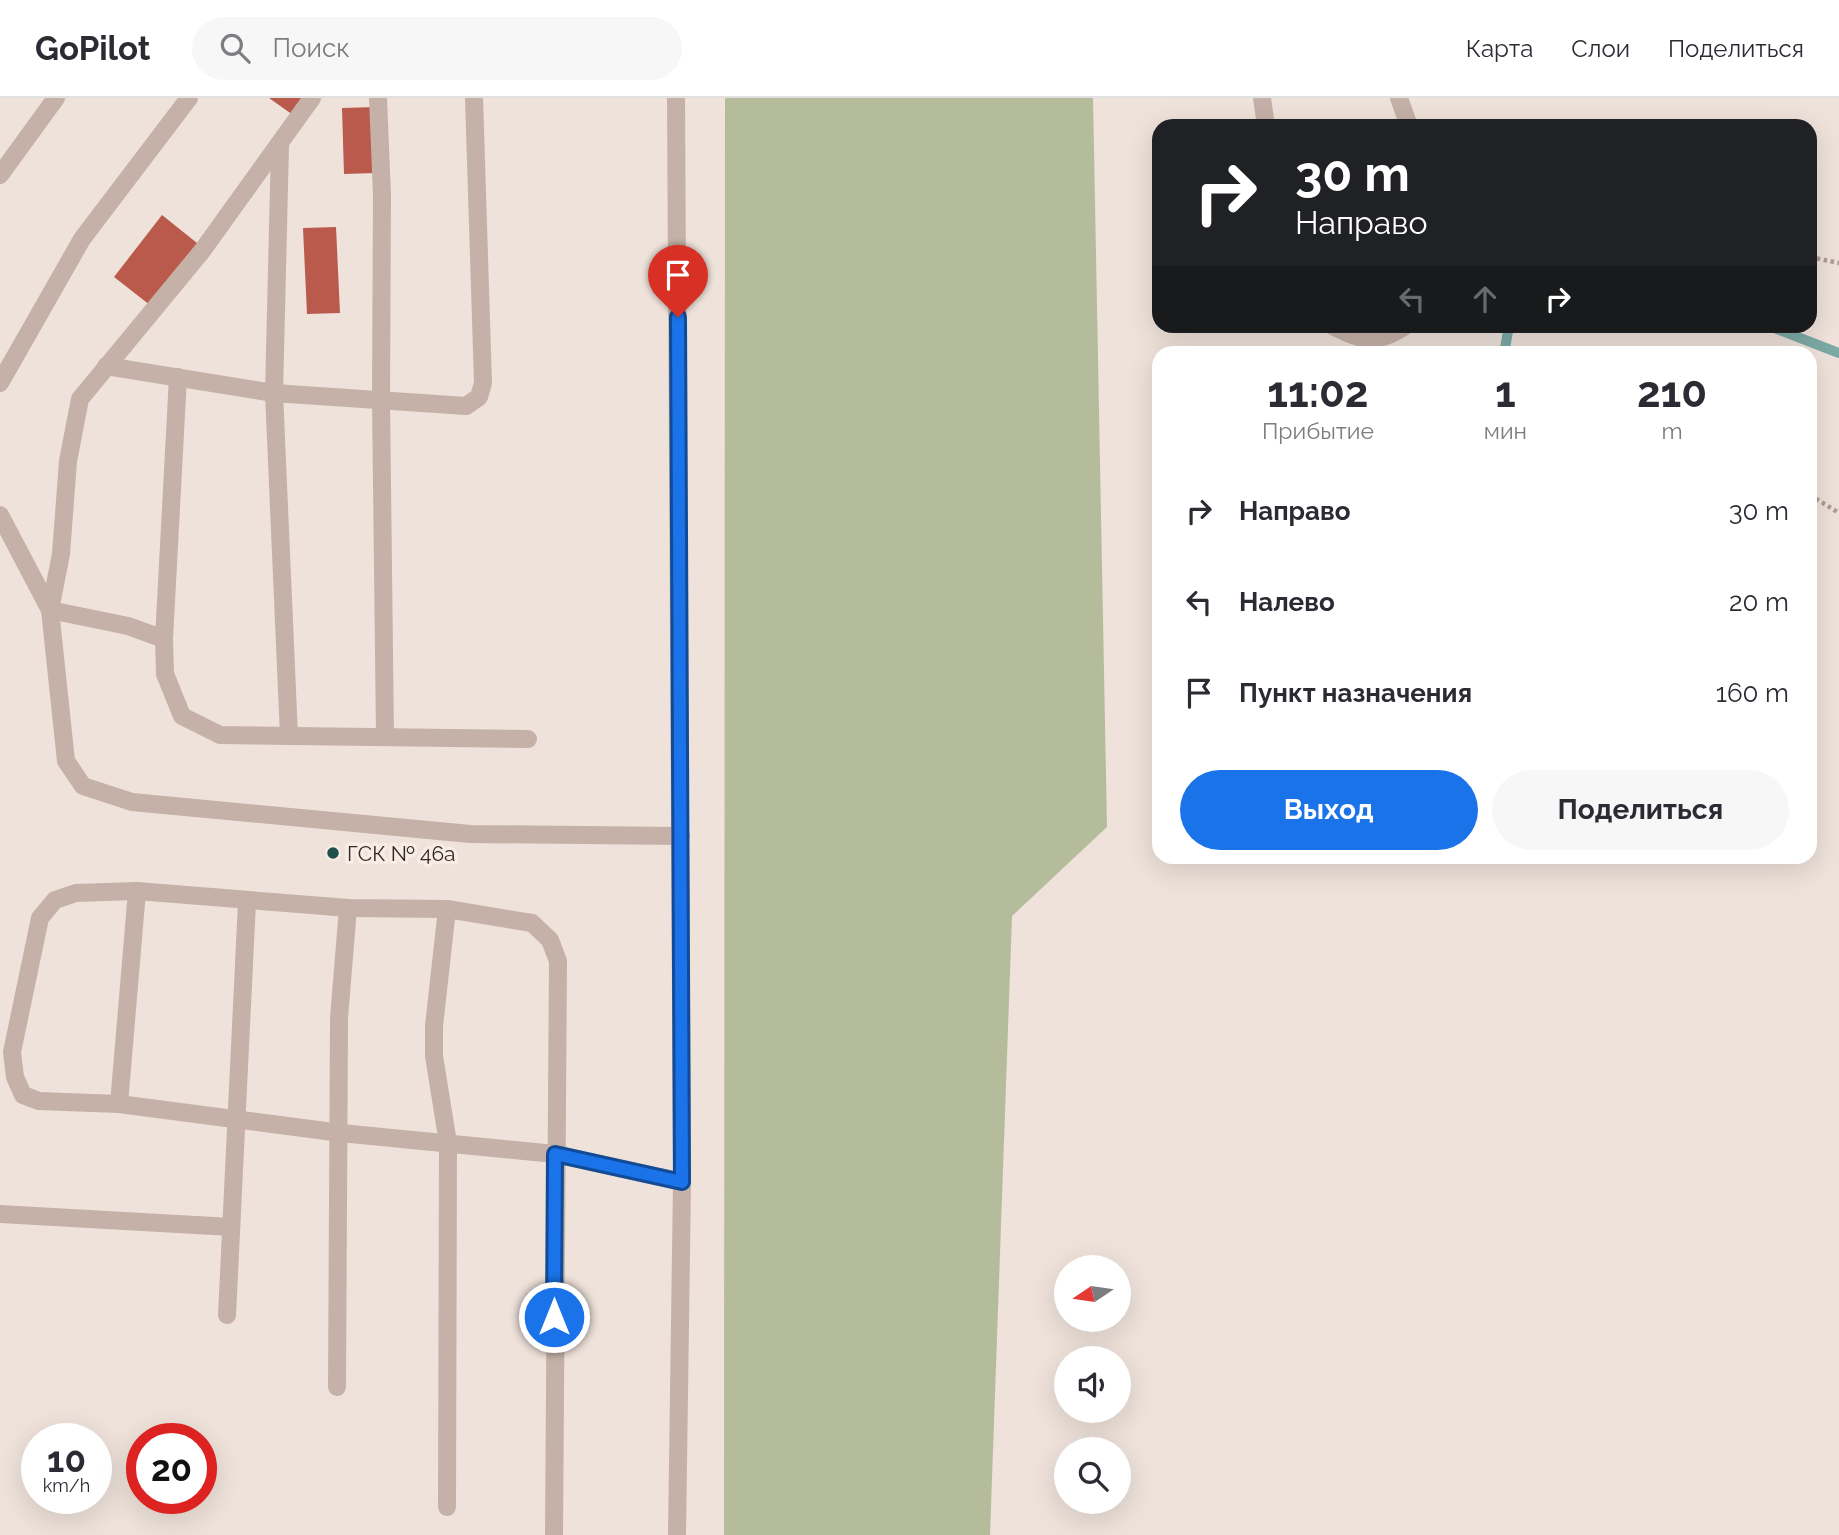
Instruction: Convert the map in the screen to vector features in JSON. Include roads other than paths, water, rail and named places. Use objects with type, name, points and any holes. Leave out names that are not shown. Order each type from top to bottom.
[{"type":"street","points":[[0,176],[56,98]]},
{"type":"street","points":[[0,383],[82,239],[188,98]]},
{"type":"street","points":[[312,98],[280,146],[171,291],[80,399],[68,461],[61,554],[50,610],[66,761],[83,786],[132,802],[470,834],[681,836]]},
{"type":"street","points":[[378,98],[382,195],[381,401],[385,736]]},
{"type":"street","points":[[106,366],[274,393],[466,406],[479,397],[483,383],[474,98]]},
{"type":"street","points":[[676,98],[682,1182],[677,1535]]},
{"type":"street","points":[[1262,98],[1265,119]]},
{"type":"street","points":[[1399,98],[1406,119]]},
{"type":"street","points":[[280,146],[274,393],[289,736]]},
{"type":"street","points":[[1346,333],[1358,339],[1388,337],[1394,333]]},
{"type":"street","points":[[178,377],[164,639],[165,674],[182,716],[220,735],[528,739]]},
{"type":"street","points":[[0,515],[50,610]]},
{"type":"street","points":[[50,610],[128,626],[164,639]]},
{"type":"street","points":[[554,1535],[555,1154],[558,961],[550,940],[533,923],[447,909],[348,908],[247,902],[137,891],[76,894],[55,900],[40,918],[12,1052],[15,1077],[23,1095],[39,1101],[119,1104],[341,1133],[555,1154],[682,1182]]},
{"type":"street","points":[[119,1104],[137,891]]},
{"type":"street","points":[[227,1315],[247,902]]},
{"type":"street","points":[[337,1387],[341,1133],[339,1018],[348,908]]},
{"type":"street","points":[[447,909],[434,1046],[448,1143],[447,1507]]},
{"type":"street","points":[[0,1214],[231,1227]]},
{"type":"waterway","points":[[1505,346],[1508,333]]},
{"type":"waterway","points":[[1787,333],[1839,353]]},
{"type":"place","name":"ГСК № 46а","points":[[333,853]]}]
